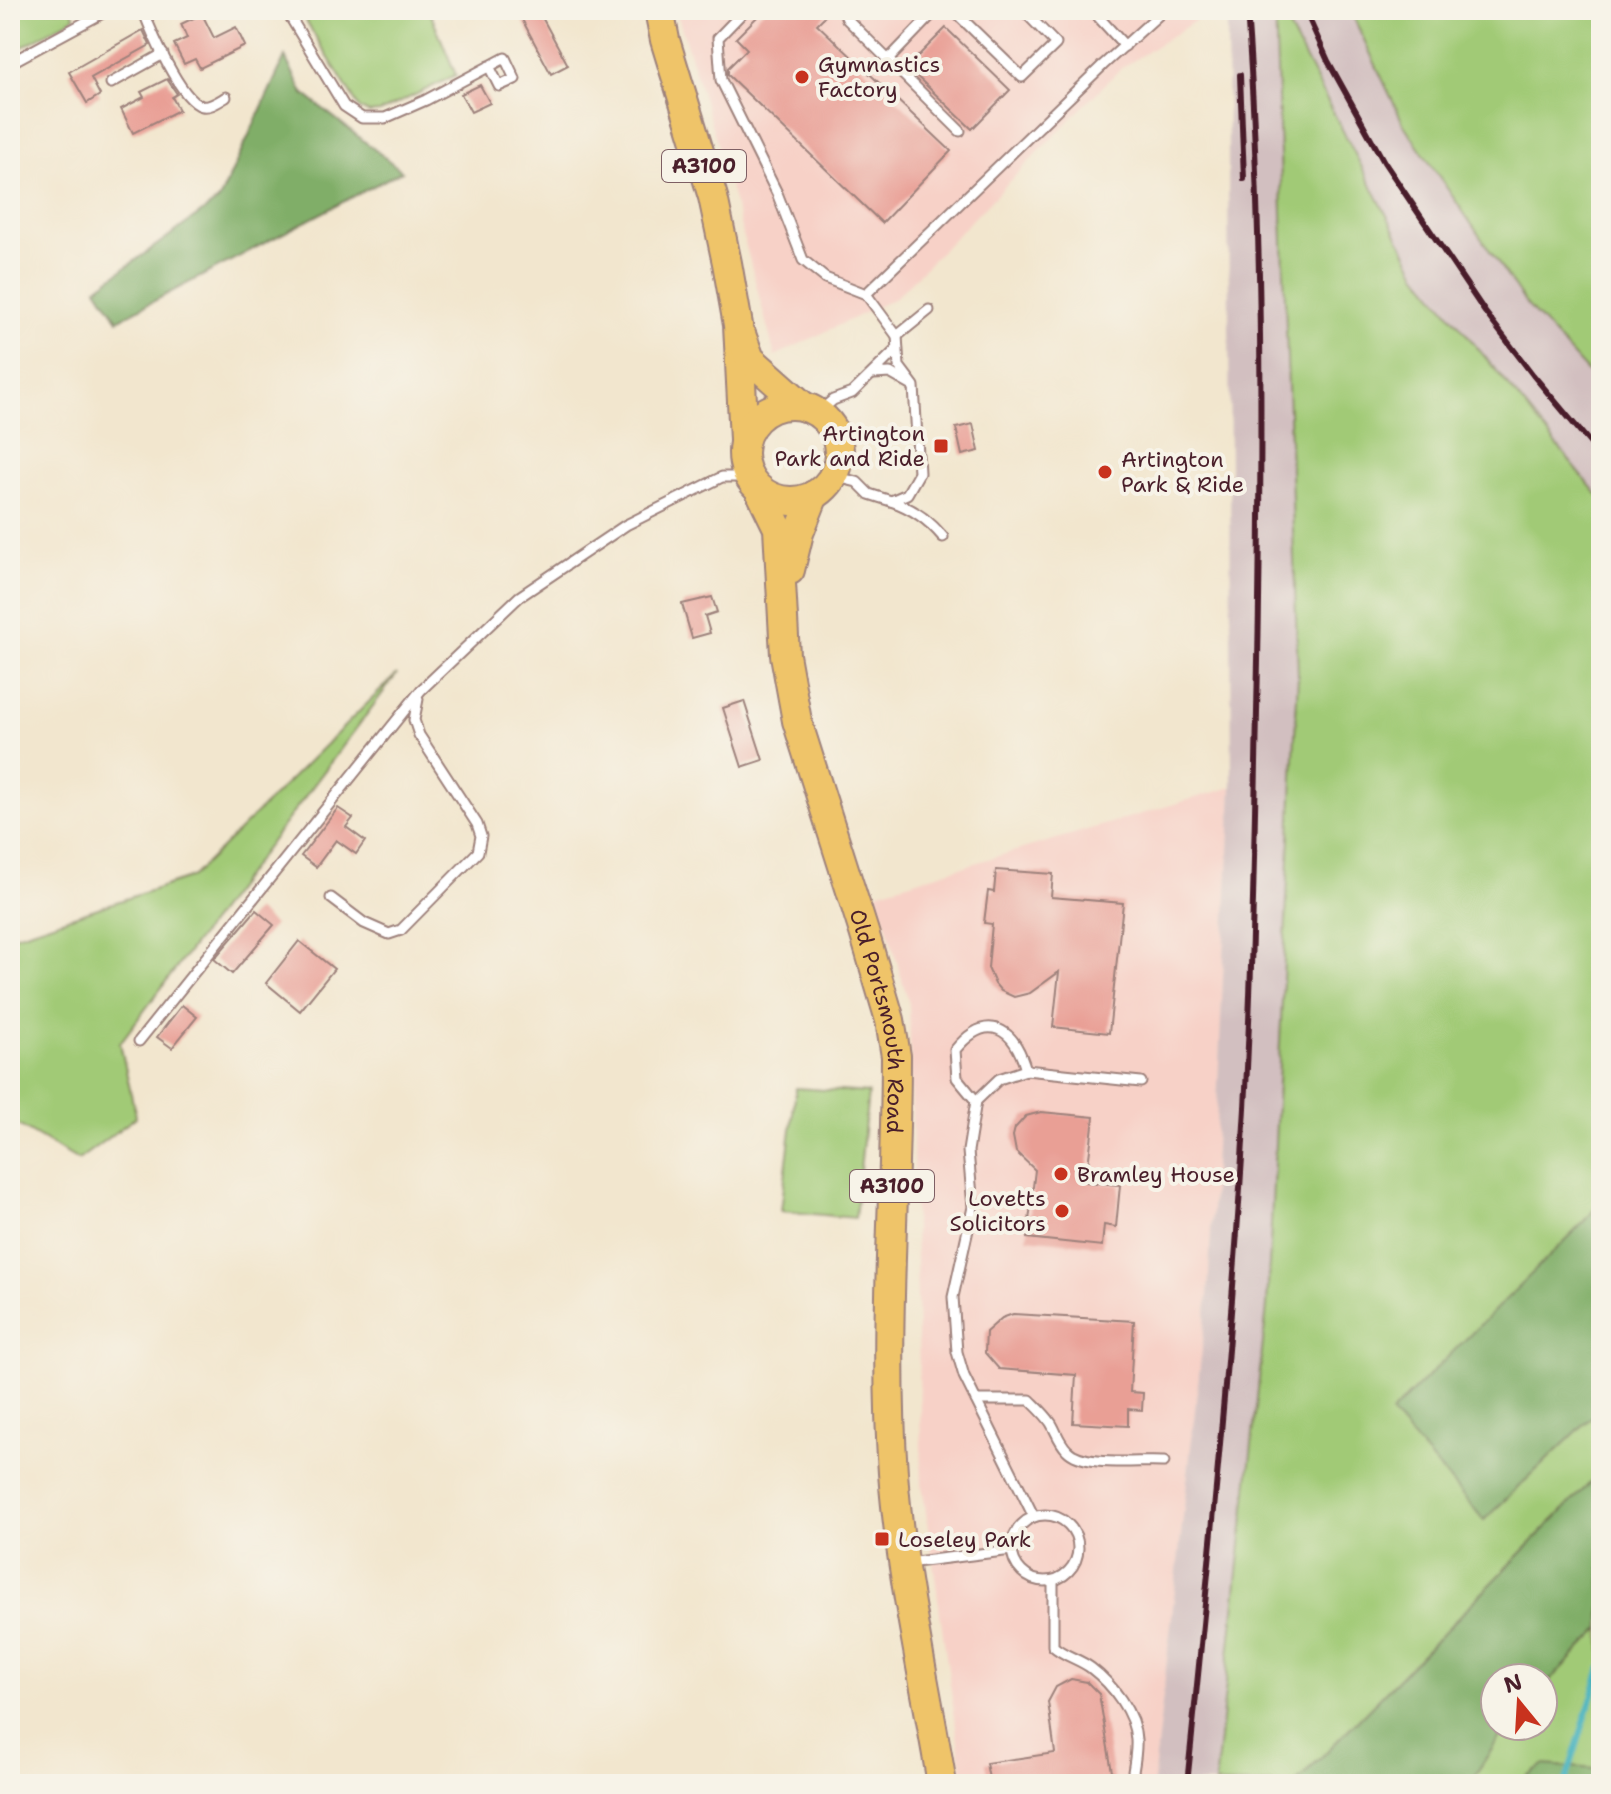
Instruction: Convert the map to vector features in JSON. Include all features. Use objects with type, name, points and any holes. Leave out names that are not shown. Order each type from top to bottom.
[{"type":"main road","name":"A3100","points":[[659,10],[665,40],[713,197],[738,325],[744,440]]},
{"type":"main road","name":"A3100","points":[[738,325],[750,359],[811,410]]},
{"type":"main road","points":[[785,405],[811,410],[833,430],[839,447],[837,466],[822,489],[796,501],[777,500],[754,484],[742,459],[744,440],[753,423],[767,411],[785,405]]},
{"type":"main road","name":"Old Portsmouth Road","points":[[754,484],[778,528],[785,655],[797,721],[890,1020],[896,1056],[888,1368],[893,1474],[903,1563],[942,1784]]},
{"type":"main road","name":"Old Portsmouth Road","points":[[783,600],[799,533],[822,489]]},
{"type":"lane","points":[[10,63],[108,10]]},
{"type":"lane","points":[[143,10],[163,54],[190,97],[201,106],[210,106],[226,97]]},
{"type":"lane","points":[[286,10],[344,106],[362,118],[385,118],[489,66]]},
{"type":"lane","points":[[745,10],[718,38],[721,80],[777,193],[803,260],[825,278],[866,294],[897,336],[899,366],[914,386],[919,473],[907,494],[891,501]]},
{"type":"lane","points":[[843,10],[847,19],[960,131]]},
{"type":"lane","points":[[888,60],[936,10]]},
{"type":"lane","points":[[953,10],[1022,77],[1056,44],[1023,10]]},
{"type":"lane","points":[[1092,10],[1125,46]]},
{"type":"lane","points":[[866,294],[1164,10]]},
{"type":"lane","points":[[111,83],[163,54]]},
{"type":"lane","points":[[897,336],[929,310]]},
{"type":"lane","points":[[811,410],[852,393],[896,350]]},
{"type":"lane","points":[[874,374],[890,373],[914,386]]},
{"type":"lane","points":[[139,1041],[421,690],[519,597],[626,525],[722,477],[754,484]]},
{"type":"lane","points":[[822,489],[837,477],[857,482],[869,494],[905,506],[931,523],[943,537]]},
{"type":"lane","points":[[331,898],[364,923],[389,934],[401,930],[478,852],[481,836],[477,824],[419,735],[414,720],[421,690]]},
{"type":"lane","points":[[976,1101],[957,1078],[955,1050],[969,1032],[991,1027],[1010,1036],[1020,1051],[1026,1070]]},
{"type":"lane","points":[[1034,1517],[964,1376],[957,1352],[953,1297],[973,1207],[968,1151],[976,1101],[999,1079],[1026,1070],[1141,1082]]},
{"type":"lane","points":[[976,1400],[1030,1400],[1049,1420],[1066,1449],[1074,1455],[1106,1462],[1164,1462]]},
{"type":"lane","points":[[1046,1515],[1062,1519],[1071,1526],[1078,1539],[1076,1562],[1070,1571],[1053,1581],[1041,1582],[1024,1574],[1016,1565],[1012,1550],[1013,1538],[1019,1527],[1034,1517],[1046,1515]]},
{"type":"lane","points":[[903,1563],[1012,1550]]},
{"type":"lane","points":[[1053,1581],[1053,1646],[1062,1654],[1090,1667],[1120,1699],[1131,1720],[1136,1740],[1131,1784]]},
{"type":"shaded area","points":[[676,10],[1212,10],[1120,69],[895,298],[775,356],[727,175]]},
{"type":"shaded area","points":[[1227,10],[1275,10],[1298,675],[1267,1306],[1215,1784],[1153,1784],[1208,1295],[1232,787]]},
{"type":"shaded area","points":[[1280,10],[1350,10],[1404,125],[1526,304],[1601,387],[1601,499],[1418,275]]},
{"type":"shaded area","points":[[1232,787],[1208,1295],[1153,1784],[964,1784],[922,1484],[909,1004],[877,892]]},
{"type":"green space","points":[[10,10],[72,10],[75,17],[10,54]]},
{"type":"green space","points":[[299,10],[429,10],[456,75],[380,112],[369,113],[360,109]]},
{"type":"green space","points":[[1275,10],[1280,10],[1418,275],[1601,499],[1601,1201],[1586,1220],[1484,1520],[1601,1408],[1601,1472],[1295,1784],[1215,1784],[1267,1306],[1298,675]]},
{"type":"green space","points":[[1350,10],[1601,10],[1601,387],[1526,304],[1404,125]]},
{"type":"green space","points":[[285,57],[303,93],[402,171],[118,320],[97,288],[219,200]]},
{"type":"green space","points":[[397,674],[120,1043],[136,1117],[78,1160],[10,1120],[10,937],[192,877]]},
{"type":"green space","points":[[796,1088],[868,1093],[855,1218],[781,1211]]},
{"type":"green space","points":[[1601,1201],[1601,1408],[1484,1520],[1391,1413],[1586,1220]]},
{"type":"green space","points":[[1601,1472],[1601,1628],[1559,1671],[1559,1662],[1479,1662],[1479,1742],[1497,1742],[1469,1784],[1295,1784]]},
{"type":"green space","points":[[1601,1628],[1601,1784],[1469,1784],[1497,1742],[1559,1742],[1559,1671]]},
{"type":"green space","points":[[1543,1765],[1597,1769],[1601,1784],[1524,1784],[1528,1775]]},
{"type":"building","points":[[517,10],[538,10],[568,65],[551,74]]},
{"type":"building","points":[[764,10],[831,10],[817,24],[951,151],[882,223],[728,75],[728,68],[747,49],[736,38]]},
{"type":"building","points":[[202,14],[214,38],[236,27],[245,46],[200,68],[195,59],[184,64],[174,44],[187,38],[181,24]]},
{"type":"building","points":[[946,28],[1010,90],[972,129],[907,67]]},
{"type":"building","points":[[143,30],[150,45],[91,78],[100,95],[87,103],[69,72]]},
{"type":"building","points":[[167,79],[177,94],[172,97],[179,110],[133,133],[121,109],[144,97],[141,92]]},
{"type":"building","points":[[480,85],[490,103],[471,112],[461,94]]},
{"type":"building","points":[[973,424],[979,451],[962,455],[956,428]]},
{"type":"building","points":[[712,597],[717,612],[705,616],[710,633],[692,638],[682,604]]},
{"type":"building","points":[[744,701],[763,760],[742,767],[723,708]]},
{"type":"building","points":[[338,808],[353,818],[346,827],[365,841],[356,854],[336,840],[316,867],[301,856]]},
{"type":"building","points":[[996,870],[1053,874],[1051,897],[1123,903],[1109,1033],[1053,1027],[1059,972],[1030,993],[1014,997],[995,984],[988,968],[992,924],[984,923],[988,891],[994,892]]},
{"type":"building","points":[[256,910],[274,925],[232,974],[214,959]]},
{"type":"building","points":[[299,941],[334,969],[300,1011],[266,983]]},
{"type":"building","points":[[182,1005],[197,1017],[172,1048],[157,1037]]},
{"type":"building","name":"Bramley House","points":[[1041,1112],[1094,1117],[1086,1182],[1120,1185],[1116,1227],[1104,1225],[1102,1246],[1027,1238],[1035,1170],[1016,1152],[1013,1136],[1015,1128],[1026,1116]]},
{"type":"building","points":[[1013,1314],[1134,1321],[1130,1392],[1143,1393],[1142,1410],[1128,1409],[1128,1426],[1073,1423],[1076,1375],[999,1369],[985,1353],[986,1332],[1002,1318]]},
{"type":"building","points":[[1071,1679],[1087,1682],[1099,1694],[1114,1784],[990,1784],[986,1763],[1055,1753],[1048,1702],[1056,1687]]},
{"type":"waterway","points":[[1565,1784],[1601,1668]]},
{"type":"railway","points":[[1187,1784],[1227,1362],[1250,996],[1260,417],[1259,254],[1247,10]]},
{"type":"railway","points":[[1305,10],[1328,61],[1384,162],[1485,312],[1601,456]]},
{"type":"railway","points":[[1240,75],[1244,179]]},
{"type":"place","name":"Gymnastics Factory","points":[[802,77]]},
{"type":"place","name":"Artington Park and Ride","points":[[941,446]]},
{"type":"place","name":"Artington Park & Ride","points":[[1105,472]]},
{"type":"place","name":"Bramley House","points":[[1061,1174]]},
{"type":"place","name":"Lovetts Solicitors","points":[[1062,1211]]},
{"type":"place","name":"Loseley Park","points":[[882,1539]]}]
